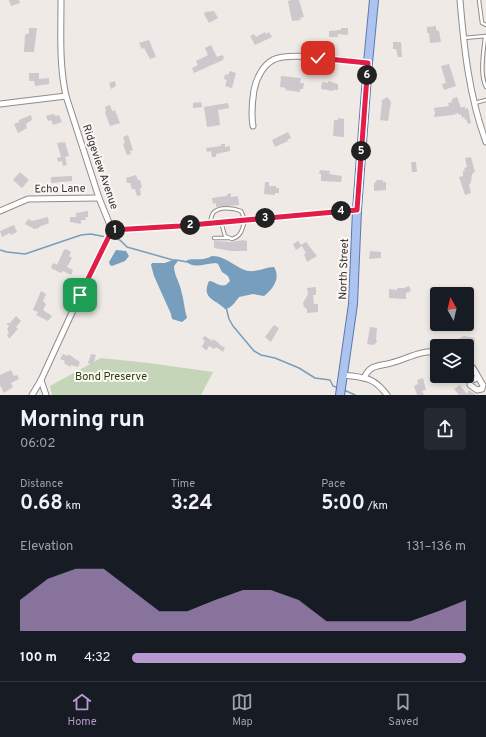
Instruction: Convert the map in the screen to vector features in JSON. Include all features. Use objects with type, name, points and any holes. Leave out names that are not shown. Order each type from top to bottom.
[{"type":"main road","name":"North Street","points":[[340,392],[353,304],[357,210],[374,0]]},
{"type":"street","name":"Ridgeview Avenue","points":[[61,0],[61,77],[109,234]]},
{"type":"street","points":[[460,0],[467,65],[474,103],[486,142]]},
{"type":"street","points":[[253,126],[251,107],[255,84],[262,70],[273,60],[290,55],[368,63]]},
{"type":"street","points":[[0,104],[66,96]]},
{"type":"street","name":"Echo Lane","points":[[0,211],[28,199],[99,198]]},
{"type":"street","points":[[32,395],[42,380],[109,234],[210,223],[357,210]]},
{"type":"street","points":[[364,378],[373,367],[390,364],[411,355],[430,351]]},
{"type":"street","points":[[474,370],[477,378]]},
{"type":"street","points":[[343,375],[364,378],[375,382],[387,395]]},
{"type":"street","points":[[42,380],[46,395]]},
{"type":"lane","points":[[478,0],[482,23],[486,25]]},
{"type":"lane","points":[[463,38],[486,36],[483,66],[484,82],[486,86]]},
{"type":"lane","points":[[474,103],[486,100]]},
{"type":"lane","points":[[210,223],[211,216],[214,212],[229,208],[235,208],[241,211],[245,220],[239,236],[232,239],[214,238]]},
{"type":"lane","points":[[221,222],[225,236],[228,238]]},
{"type":"green space","name":"Bond Preserve","points":[[101,358],[213,372],[201,395],[52,395],[50,386]]},
{"type":"water","points":[[116,250],[126,251],[129,256],[125,261],[112,266],[109,262]]},
{"type":"water","points":[[212,256],[223,258],[249,271],[274,267],[277,275],[275,283],[264,296],[253,294],[239,297],[235,303],[225,309],[210,298],[207,292],[207,287],[209,281],[226,285],[230,281],[228,276],[222,272],[216,263],[196,266],[189,264],[186,261],[191,259],[204,259]]},
{"type":"water","points":[[175,259],[178,261],[174,266],[175,272],[182,293],[187,318],[182,322],[172,319],[151,265],[152,263],[165,263]]},
{"type":"building","points":[[9,0],[19,0],[20,3],[11,6]]},
{"type":"building","points":[[299,0],[304,17],[300,18],[301,20],[292,21],[288,1]]},
{"type":"building","points":[[214,11],[218,18],[209,23],[204,14],[205,12]]},
{"type":"building","points":[[436,26],[436,30],[439,31],[441,42],[430,43],[427,27]]},
{"type":"building","points":[[29,28],[37,28],[34,52],[24,52],[25,35],[29,33]]},
{"type":"building","points":[[341,28],[348,28],[348,35],[338,34],[338,37],[329,37],[329,31],[341,30]]},
{"type":"building","points":[[265,32],[266,34],[269,32],[272,37],[255,45],[250,36],[254,34],[256,37]]},
{"type":"building","points":[[149,40],[156,57],[150,59],[144,48],[142,49],[139,43]]},
{"type":"building","points":[[393,42],[401,42],[402,57],[398,57],[396,49],[393,49]]},
{"type":"building","points":[[211,45],[217,57],[222,55],[224,57],[223,60],[194,73],[192,68],[198,65],[196,61],[208,55],[205,48]]},
{"type":"building","points":[[449,64],[456,86],[444,90],[442,84],[446,83],[441,66]]},
{"type":"building","points":[[230,71],[236,73],[232,88],[225,86],[227,80],[224,79],[225,74],[228,75]]},
{"type":"building","points":[[29,73],[39,73],[39,79],[49,78],[49,84],[35,86],[34,81],[29,81]]},
{"type":"building","points":[[281,76],[301,78],[300,83],[304,83],[303,89],[300,89],[300,92],[285,90],[286,88],[280,87]]},
{"type":"building","points":[[115,81],[116,86],[111,89],[109,83]]},
{"type":"building","points":[[328,81],[338,84],[338,90],[333,91],[321,89],[322,82],[328,83]]},
{"type":"building","points":[[387,97],[391,102],[388,121],[380,120],[381,101]]},
{"type":"building","points":[[457,97],[461,108],[465,106],[465,109],[468,108],[471,123],[468,124],[466,119],[465,120],[464,117],[462,118],[461,114],[459,115],[458,113],[434,117],[434,108],[449,106],[448,103],[452,102],[452,99]]},
{"type":"building","points":[[201,102],[202,107],[193,108],[193,103]]},
{"type":"building","points":[[228,103],[229,108],[218,110],[220,125],[207,127],[204,107]]},
{"type":"building","points":[[110,105],[112,111],[115,110],[116,114],[118,115],[117,116],[120,123],[110,126],[105,112],[105,107]]},
{"type":"building","points":[[54,114],[55,116],[59,115],[62,122],[53,125],[51,120],[48,121],[46,116]]},
{"type":"building","points":[[31,115],[32,120],[26,124],[27,128],[18,133],[14,124]]},
{"type":"building","points":[[338,118],[344,119],[344,137],[333,136],[334,120],[338,120]]},
{"type":"building","points":[[288,132],[291,138],[275,147],[272,140]]},
{"type":"building","points":[[128,135],[133,150],[130,151],[131,154],[127,155],[123,144],[125,143],[123,137]]},
{"type":"building","points":[[65,142],[69,156],[65,157],[67,165],[63,166],[62,161],[58,162],[57,158],[61,157],[57,143]]},
{"type":"building","points":[[221,144],[225,144],[225,147],[230,146],[230,151],[216,154],[216,157],[212,157],[211,151],[207,152],[206,148],[221,146]]},
{"type":"building","points":[[471,157],[475,172],[472,174],[469,185],[471,193],[465,195],[459,177],[463,176],[463,171],[465,171],[464,168],[467,167],[465,158]]},
{"type":"building","points":[[411,162],[416,162],[417,172],[412,172]]},
{"type":"building","points":[[320,170],[330,171],[329,174],[342,176],[341,182],[321,181],[321,174],[319,174]]},
{"type":"building","points":[[20,172],[29,180],[22,188],[13,180]]},
{"type":"building","points":[[136,175],[138,180],[140,180],[142,187],[140,188],[141,195],[137,196],[135,189],[132,189],[130,183],[127,183],[126,178]]},
{"type":"building","points":[[72,176],[72,181],[51,183],[51,177]]},
{"type":"building","points":[[377,180],[383,180],[383,182],[386,182],[386,190],[374,191],[374,184]]},
{"type":"building","points":[[265,182],[269,182],[269,186],[276,186],[276,188],[279,188],[279,193],[275,193],[275,195],[264,194]]},
{"type":"building","points":[[231,193],[231,197],[238,196],[239,205],[216,207],[216,203],[213,204],[212,198],[226,196]]},
{"type":"building","points":[[88,211],[88,217],[85,217],[86,220],[81,220],[81,224],[70,222],[70,217],[76,217],[76,213]]},
{"type":"building","points":[[48,217],[49,223],[39,228],[33,229],[25,224],[28,219],[32,221]]},
{"type":"building","points":[[14,225],[17,232],[11,235],[10,233],[2,237],[0,231]]},
{"type":"building","points":[[243,240],[247,241],[247,251],[231,251],[214,248],[214,241],[232,242]]},
{"type":"building","points":[[298,241],[301,245],[306,242],[317,256],[307,262],[304,254],[306,253],[302,246],[296,250],[293,244]]},
{"type":"building","points":[[66,249],[71,252],[69,256],[72,258],[67,267],[73,270],[71,275],[63,271],[61,273],[51,268],[53,263],[57,265],[64,250]]},
{"type":"building","points":[[370,251],[381,252],[381,258],[369,259]]},
{"type":"building","points":[[409,286],[411,291],[406,293],[406,299],[389,298],[389,289],[397,290],[397,288]]},
{"type":"building","points":[[316,287],[316,295],[313,295],[314,304],[318,304],[318,312],[307,313],[307,309],[304,307],[303,303],[308,294],[307,288]]},
{"type":"building","points":[[41,291],[46,294],[43,301],[46,304],[43,310],[52,316],[48,321],[36,315],[38,312],[33,310]]},
{"type":"building","points":[[16,316],[21,321],[16,327],[18,329],[9,338],[7,335],[9,333],[7,329],[9,326],[6,323],[10,323]]},
{"type":"building","points":[[274,325],[279,328],[271,342],[265,337]]},
{"type":"building","points":[[370,327],[377,328],[377,342],[373,345],[367,344]]},
{"type":"building","points":[[205,336],[212,341],[213,339],[225,348],[223,352],[216,347],[214,349],[209,346],[207,350],[204,349],[202,346],[205,341],[202,339]]},
{"type":"building","points":[[464,336],[475,338],[474,345],[474,339],[458,339]]},
{"type":"building","points":[[63,354],[68,356],[68,354],[80,362],[78,367],[71,365],[70,367],[64,363],[65,361],[60,359]]},
{"type":"building","points":[[91,354],[96,355],[93,365],[88,363]]},
{"type":"building","points":[[11,370],[14,376],[17,375],[19,379],[11,383],[13,387],[4,393],[0,385],[0,375]]},
{"type":"building","points":[[423,378],[426,390],[422,391],[424,395],[417,395],[414,386],[418,384],[417,380]]},
{"type":"building","points":[[460,385],[467,394],[469,390],[476,395],[459,395],[454,389]]},
{"type":"waterway","points":[[0,250],[25,254],[81,235],[91,234],[106,237]]},
{"type":"waterway","points":[[110,237],[120,240],[127,247],[173,260]]},
{"type":"waterway","points":[[177,260],[187,262]]},
{"type":"waterway","points":[[226,307],[229,319],[233,326],[254,351],[261,355],[275,358],[299,368],[315,378],[330,380],[333,386],[339,388]]},
{"type":"waterway","points":[[344,390],[355,395]]},
{"type":"route","points":[[80,295],[112,230],[180,226],[357,210],[368,63],[318,58]]}]
